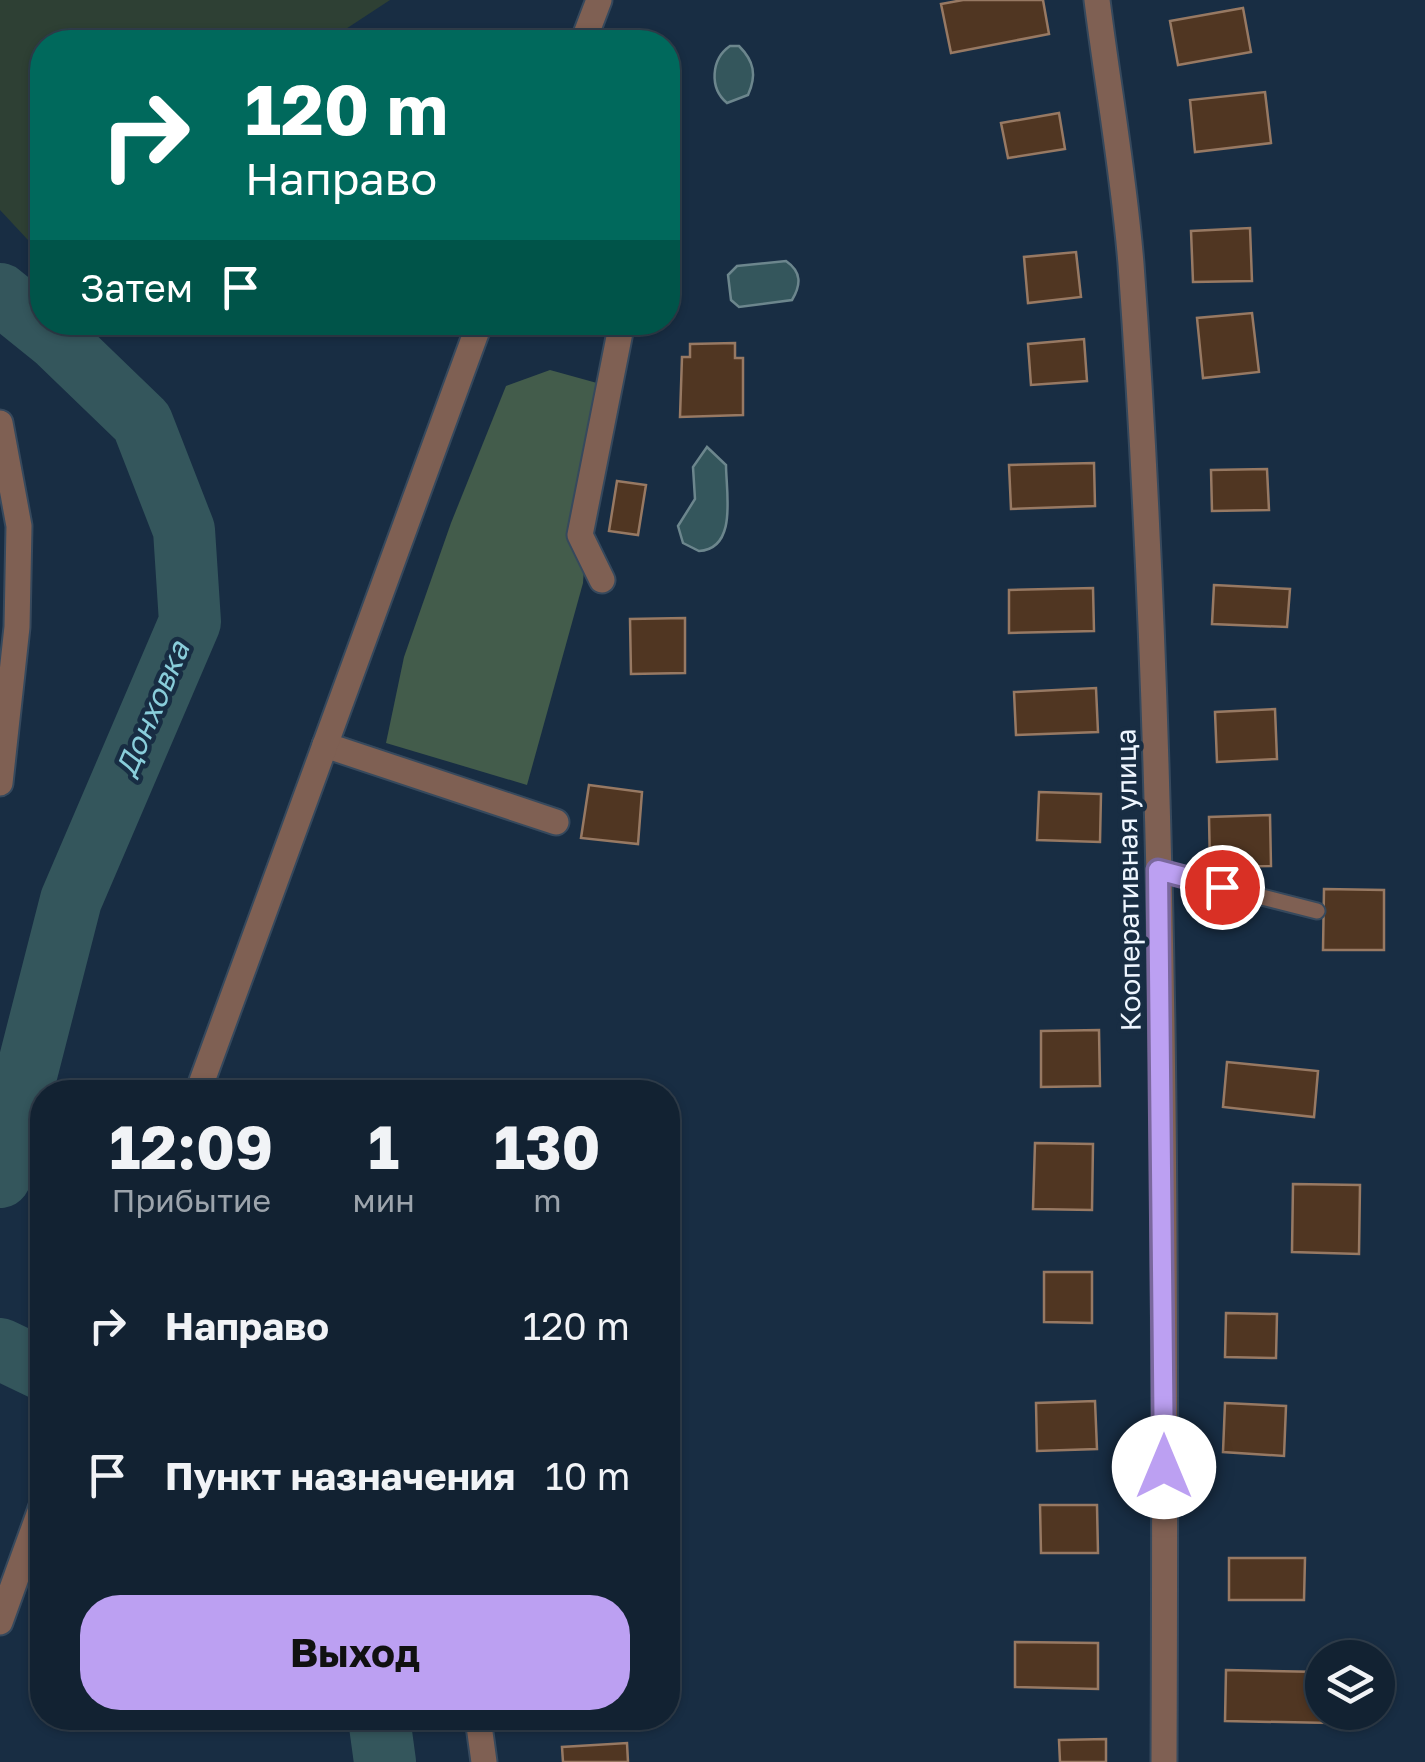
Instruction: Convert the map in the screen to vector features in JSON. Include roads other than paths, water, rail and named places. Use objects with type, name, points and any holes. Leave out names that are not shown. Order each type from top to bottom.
[{"type":"street","points":[[588,30],[599,0]]},
{"type":"street","name":"Кооперативная улица","points":[[1097,0],[1130,260],[1154,692],[1164,1762]]},
{"type":"street","points":[[202,1080],[475,335]]},
{"type":"street","points":[[602,580],[580,535],[619,335]]},
{"type":"street","points":[[0,423],[19,526],[9,618],[0,784]]},
{"type":"street","points":[[326,745],[556,822]]},
{"type":"street","points":[[0,1622],[30,1539]]},
{"type":"street","points":[[480,1730],[484,1762]]},
{"type":"lane","points":[[1158,870],[1317,911]]},
{"type":"waterway","name":"Донховка","points":[[0,294],[30,318]]},
{"type":"waterway","name":"Донховка","points":[[0,1177],[71,900],[190,622],[184,530],[142,422],[51,335]]},
{"type":"waterway","name":"Донховка","points":[[0,1349],[30,1363]]},
{"type":"waterway","name":"Донховка","points":[[381,1730],[385,1762]]}]
